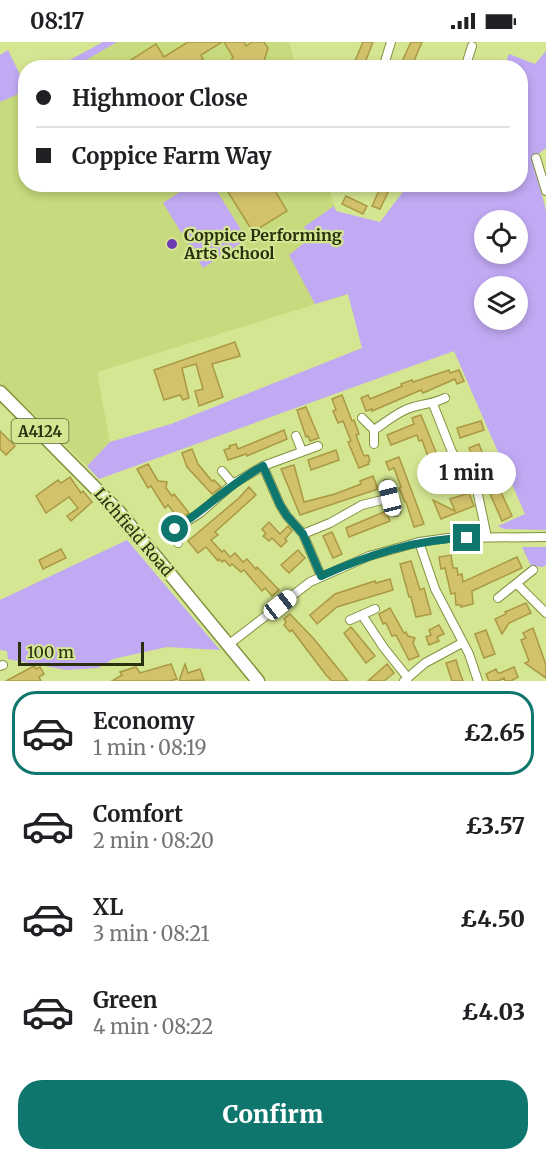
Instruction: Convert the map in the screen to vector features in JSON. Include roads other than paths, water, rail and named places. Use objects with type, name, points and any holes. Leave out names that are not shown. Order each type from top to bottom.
[{"type":"main road","name":"Lichfield Road","points":[[0,392],[118,512],[258,681]]},
{"type":"street","points":[[385,60],[390,42]]},
{"type":"street","points":[[468,60],[472,46]]},
{"type":"street","points":[[536,158],[546,191]]},
{"type":"street","points":[[374,430],[402,411],[415,406],[433,404],[445,398]]},
{"type":"street","points":[[433,404],[452,452],[477,490],[487,537]]},
{"type":"street","points":[[362,418],[374,430],[374,444]]},
{"type":"street","points":[[296,436],[302,452]]},
{"type":"street","points":[[164,526],[175,529],[200,513],[233,484],[263,466],[318,446]]},
{"type":"street","points":[[263,466],[280,505],[303,534],[321,576]]},
{"type":"street","points":[[222,471],[233,484]]},
{"type":"street","points":[[386,484],[396,512]]},
{"type":"street","points":[[303,534],[330,524],[362,505],[390,498]]},
{"type":"street","points":[[175,529],[178,543]]},
{"type":"street","points":[[228,645],[297,591],[321,576],[369,556],[419,542],[448,538],[546,537]]},
{"type":"street","points":[[419,542],[435,589],[469,654],[478,681]]},
{"type":"street","points":[[498,598],[533,570]]},
{"type":"street","points":[[517,584],[546,613]]},
{"type":"street","points":[[350,620],[375,609]]},
{"type":"street","points":[[362,615],[406,679],[436,656],[462,643]]},
{"type":"place","name":"Coppice Performing Arts School","points":[[172,244]]}]
